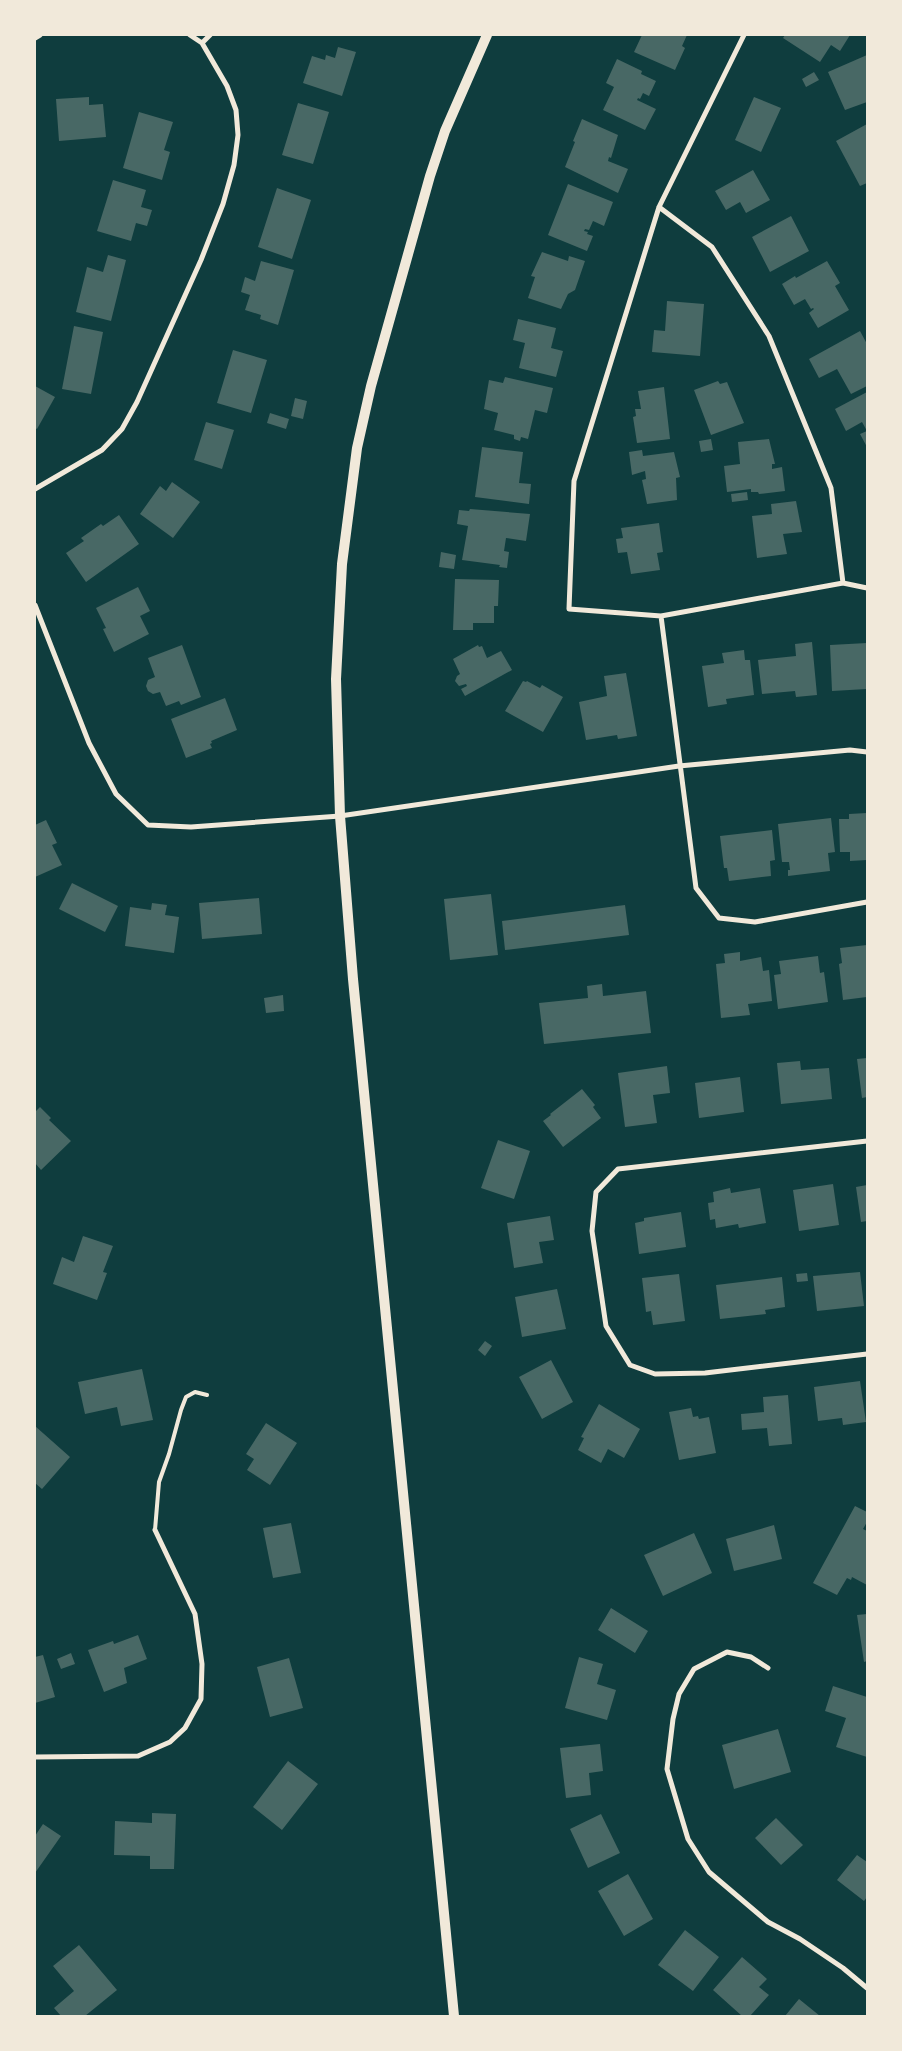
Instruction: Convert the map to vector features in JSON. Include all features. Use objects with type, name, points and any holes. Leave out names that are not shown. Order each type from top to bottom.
[{"type":"main road","points":[[454,2016],[353,979],[340,816],[336,679],[337,628],[343,556],[357,448],[371,386],[430,176],[445,131],[487,35]]},
{"type":"street","points":[[35,38],[40,35]]},
{"type":"street","points":[[35,489],[102,450],[122,428],[137,402],[197,269],[220,212],[234,164],[238,135],[236,110],[227,86],[202,43],[190,35]]},
{"type":"street","points":[[202,43],[210,35]]},
{"type":"street","points":[[744,35],[659,207],[574,481],[569,609],[661,616],[843,583],[867,588]]},
{"type":"street","points":[[659,207],[712,247],[769,336],[831,488],[843,583]]},
{"type":"street","points":[[35,605],[89,743],[116,794],[148,825],[191,827],[340,816],[679,766],[850,750],[867,752]]},
{"type":"street","points":[[661,616],[696,888],[719,918],[755,922],[867,902]]},
{"type":"street","points":[[867,1142],[618,1169],[596,1192],[592,1231],[606,1326],[630,1365],[656,1374],[705,1373],[867,1354]]},
{"type":"street","points":[[35,1757],[138,1756],[170,1742],[185,1728],[201,1699],[202,1664],[195,1614],[155,1530]]},
{"type":"street","points":[[768,1668],[751,1657],[727,1652],[694,1669],[679,1694],[673,1719],[667,1769],[688,1839],[709,1872],[768,1922],[800,1939],[843,1968],[867,1988]]},
{"type":"lane","points":[[155,1530],[159,1482],[181,1410],[186,1398],[195,1392],[207,1395]]},
{"type":"building","points":[[642,35],[687,35],[682,46],[685,48],[675,70],[634,52]]},
{"type":"building","points":[[785,35],[850,35],[840,51],[831,45],[820,62],[783,38]]},
{"type":"building","points":[[338,47],[356,52],[342,96],[303,83],[312,56],[325,60],[326,55],[335,58]]},
{"type":"building","points":[[867,55],[867,102],[845,110],[828,72]]},
{"type":"building","points":[[617,59],[642,71],[641,74],[656,81],[649,96],[643,93],[640,99],[638,98],[637,100],[656,109],[645,130],[603,110],[614,87],[606,83]]},
{"type":"building","points":[[814,72],[819,80],[806,87],[802,79]]},
{"type":"building","points":[[89,97],[89,105],[103,104],[106,137],[59,141],[56,99]]},
{"type":"building","points":[[754,97],[781,108],[761,152],[735,140]]},
{"type":"building","points":[[298,103],[329,112],[313,164],[282,155]]},
{"type":"building","points":[[139,112],[173,122],[164,150],[170,152],[162,180],[123,168]]},
{"type":"building","points":[[582,119],[618,135],[611,158],[609,157],[608,161],[628,169],[618,193],[565,167]]},
{"type":"building","points":[[867,124],[867,183],[860,186],[836,141]]},
{"type":"building","points":[[753,170],[770,200],[746,213],[740,202],[726,210],[715,191]]},
{"type":"building","points":[[113,180],[146,190],[141,207],[152,210],[147,226],[136,223],[131,241],[97,231]]},
{"type":"building","points":[[568,184],[613,202],[604,226],[593,221],[589,230],[585,229],[584,231],[588,232],[587,234],[593,236],[587,251],[548,235]]},
{"type":"building","points":[[277,188],[311,200],[292,259],[258,247]]},
{"type":"building","points":[[791,216],[809,251],[770,272],[752,237]]},
{"type":"building","points":[[542,252],[568,261],[569,256],[585,261],[575,290],[568,294],[561,309],[528,298],[535,277],[531,276]]},
{"type":"building","points":[[108,255],[126,260],[111,321],[76,312],[87,267],[103,272]]},
{"type":"building","points":[[261,261],[294,270],[278,325],[260,319],[261,315],[245,310],[250,295],[241,292],[245,277],[255,281]]},
{"type":"building","points":[[827,261],[840,283],[835,286],[849,310],[818,328],[809,313],[814,309],[811,309],[805,299],[794,305],[782,284]]},
{"type":"building","points":[[667,301],[704,304],[700,356],[652,352],[654,330],[665,331]]},
{"type":"building","points":[[518,319],[556,328],[551,348],[563,351],[556,377],[519,368],[525,343],[513,340]]},
{"type":"building","points":[[74,326],[103,332],[91,394],[62,389]]},
{"type":"building","points":[[860,331],[867,344],[867,386],[851,394],[837,369],[819,378],[809,359]]},
{"type":"building","points":[[233,350],[267,360],[251,413],[217,403]]},
{"type":"building","points":[[505,377],[553,388],[547,413],[535,410],[528,439],[521,437],[520,441],[514,439],[514,435],[494,430],[498,413],[484,409],[489,380],[503,383]]},
{"type":"building","points":[[718,381],[720,384],[727,382],[744,423],[711,435],[694,390]]},
{"type":"building","points":[[35,386],[55,397],[37,429],[35,428]]},
{"type":"building","points":[[664,387],[670,439],[637,443],[633,417],[636,416],[635,409],[641,409],[638,391]]},
{"type":"building","points":[[867,392],[867,431],[862,422],[846,431],[835,409]]},
{"type":"building","points":[[295,398],[307,401],[303,419],[291,416]]},
{"type":"building","points":[[270,413],[289,419],[286,429],[267,423]]},
{"type":"building","points":[[206,422],[234,430],[222,469],[194,460]]},
{"type":"building","points":[[867,431],[867,447],[860,434]]},
{"type":"building","points":[[711,439],[713,450],[701,452],[699,441]]},
{"type":"building","points":[[769,439],[775,464],[772,464],[772,469],[782,467],[785,491],[759,494],[758,492],[751,492],[751,489],[727,492],[724,466],[740,464],[738,442]]},
{"type":"building","points":[[482,447],[523,452],[519,483],[531,484],[529,504],[475,497]]},
{"type":"building","points":[[642,450],[643,456],[674,452],[680,477],[676,478],[677,500],[647,504],[642,480],[646,479],[645,471],[632,475],[629,452]]},
{"type":"building","points":[[172,482],[200,502],[173,538],[140,514],[160,486],[166,491]]},
{"type":"building","points":[[747,492],[748,500],[732,502],[731,494]]},
{"type":"building","points":[[796,501],[802,532],[783,534],[787,554],[757,558],[752,516],[772,514],[771,504]]},
{"type":"building","points":[[470,509],[530,514],[526,541],[506,538],[504,551],[509,552],[507,568],[499,567],[500,565],[462,560],[468,526],[457,524],[459,510],[469,511]]},
{"type":"building","points":[[119,515],[139,544],[86,582],[66,553],[84,541],[81,538],[101,524],[103,526]]},
{"type":"building","points":[[659,523],[663,552],[657,553],[660,570],[631,574],[627,552],[618,553],[616,539],[623,538],[621,528]]},
{"type":"building","points":[[441,552],[456,555],[454,569],[439,567]]},
{"type":"building","points":[[455,579],[499,580],[498,606],[494,606],[494,623],[473,623],[473,630],[453,630]]},
{"type":"building","points":[[138,587],[150,611],[140,616],[149,634],[114,652],[103,629],[106,628],[96,608]]},
{"type":"building","points":[[812,642],[817,695],[796,697],[795,691],[762,694],[758,660],[796,656],[795,644]]},
{"type":"building","points":[[867,643],[867,689],[832,691],[830,645]]},
{"type":"building","points":[[182,645],[201,697],[181,705],[179,701],[166,706],[160,692],[153,694],[148,691],[146,686],[148,680],[155,677],[148,658]]},
{"type":"building","points":[[478,645],[479,647],[482,646],[487,658],[501,651],[512,670],[465,696],[461,689],[467,686],[466,684],[459,686],[455,681],[460,674],[453,659]]},
{"type":"building","points":[[744,650],[745,660],[750,660],[754,695],[726,699],[727,704],[708,707],[702,666],[724,663],[722,653]]},
{"type":"building","points":[[626,673],[637,736],[618,739],[617,735],[586,740],[579,702],[607,696],[604,676]]},
{"type":"building","points":[[523,681],[527,681],[540,688],[542,685],[563,697],[543,732],[505,711]]},
{"type":"building","points":[[225,698],[237,730],[211,741],[212,748],[186,758],[171,719]]},
{"type":"building","points":[[867,813],[867,860],[850,861],[850,852],[840,852],[839,819],[849,819],[849,814]]},
{"type":"building","points":[[831,818],[835,852],[828,853],[830,871],[788,876],[788,870],[790,870],[789,862],[782,862],[778,824]]},
{"type":"building","points":[[46,820],[57,843],[52,845],[62,865],[35,877],[35,825]]},
{"type":"building","points":[[772,830],[775,860],[770,861],[771,876],[729,881],[727,868],[724,868],[720,836]]},
{"type":"building","points":[[72,883],[118,906],[105,932],[59,909]]},
{"type":"building","points":[[491,894],[498,955],[450,960],[444,899]]},
{"type":"building","points":[[259,898],[262,934],[202,939],[199,903]]},
{"type":"building","points":[[152,903],[167,905],[165,915],[179,917],[174,953],[125,946],[130,907],[151,910]]},
{"type":"building","points":[[625,905],[629,935],[505,950],[502,921]]},
{"type":"building","points":[[867,945],[867,997],[843,1000],[839,964],[842,963],[840,948]]},
{"type":"building","points":[[740,952],[740,961],[761,957],[763,971],[769,970],[772,1001],[748,1004],[750,1015],[721,1018],[716,964],[725,963],[724,954]]},
{"type":"building","points":[[818,956],[820,973],[824,972],[828,1002],[778,1009],[774,975],[781,974],[779,961]]},
{"type":"building","points":[[602,984],[603,996],[646,991],[651,1033],[544,1044],[539,1003],[588,998],[587,986]]},
{"type":"building","points":[[283,995],[284,1011],[266,1013],[264,998]]},
{"type":"building","points":[[867,1058],[867,1097],[862,1098],[857,1059]]},
{"type":"building","points":[[800,1061],[801,1070],[829,1068],[832,1099],[781,1104],[777,1063]]},
{"type":"building","points":[[667,1066],[670,1093],[653,1095],[657,1123],[625,1127],[618,1073]]},
{"type":"building","points":[[740,1077],[744,1112],[699,1118],[695,1083]]},
{"type":"building","points":[[582,1089],[595,1105],[593,1107],[601,1118],[563,1147],[543,1121]]},
{"type":"building","points":[[40,1107],[51,1118],[49,1120],[71,1141],[41,1170],[35,1163],[35,1112]]},
{"type":"building","points":[[498,1140],[530,1151],[514,1199],[481,1188]]},
{"type":"building","points":[[833,1184],[839,1225],[799,1231],[793,1190]]},
{"type":"building","points":[[867,1185],[867,1221],[861,1222],[856,1187]]},
{"type":"building","points":[[730,1188],[731,1193],[760,1188],[766,1223],[739,1228],[738,1224],[716,1228],[715,1219],[710,1220],[708,1203],[714,1202],[713,1192]]},
{"type":"building","points":[[681,1212],[686,1247],[639,1254],[635,1223],[644,1221],[644,1218]]},
{"type":"building","points":[[550,1216],[554,1240],[539,1242],[543,1263],[514,1268],[507,1223]]},
{"type":"building","points":[[83,1236],[113,1246],[103,1272],[107,1273],[97,1300],[53,1284],[62,1257],[74,1262]]},
{"type":"building","points":[[860,1272],[864,1306],[817,1311],[813,1276]]},
{"type":"building","points":[[807,1273],[808,1281],[797,1282],[796,1274]]},
{"type":"building","points":[[679,1274],[685,1321],[653,1325],[651,1311],[646,1312],[642,1278]]},
{"type":"building","points":[[782,1277],[785,1307],[765,1310],[766,1314],[720,1319],[716,1285]]},
{"type":"building","points":[[557,1289],[566,1329],[522,1337],[515,1297]]},
{"type":"building","points":[[485,1341],[492,1346],[485,1356],[478,1350]]},
{"type":"building","points":[[551,1360],[573,1402],[542,1419],[519,1377]]},
{"type":"building","points":[[142,1369],[153,1420],[121,1426],[117,1407],[85,1414],[78,1382]]},
{"type":"building","points":[[860,1381],[866,1422],[843,1425],[842,1418],[818,1421],[814,1387]]},
{"type":"building","points":[[788,1395],[792,1444],[769,1446],[767,1428],[742,1430],[741,1414],[764,1412],[763,1397]]},
{"type":"building","points":[[599,1404],[640,1429],[624,1458],[608,1449],[601,1463],[578,1450],[584,1438],[581,1437]]},
{"type":"building","points":[[691,1408],[693,1417],[698,1416],[699,1419],[709,1417],[716,1453],[679,1460],[669,1412]]},
{"type":"building","points":[[266,1423],[297,1443],[270,1485],[247,1470],[254,1459],[246,1454]]},
{"type":"building","points":[[35,1426],[70,1457],[42,1489],[35,1483]]},
{"type":"building","points":[[855,1506],[867,1512],[867,1522],[863,1529],[867,1531],[867,1585],[852,1577],[851,1580],[847,1578],[837,1595],[813,1583]]},
{"type":"building","points":[[291,1523],[301,1573],[273,1578],[263,1528]]},
{"type":"building","points":[[774,1525],[782,1559],[734,1571],[726,1539]]},
{"type":"building","points":[[694,1533],[712,1573],[663,1596],[644,1555]]},
{"type":"building","points":[[611,1608],[648,1631],[635,1653],[598,1630]]},
{"type":"building","points":[[867,1614],[867,1661],[864,1662],[857,1615]]},
{"type":"building","points":[[138,1635],[147,1659],[124,1668],[127,1683],[104,1692],[88,1650],[113,1641],[114,1644]]},
{"type":"building","points":[[71,1653],[75,1664],[61,1669],[57,1659]]},
{"type":"building","points":[[43,1655],[55,1697],[35,1703],[35,1657]]},
{"type":"building","points":[[579,1657],[603,1664],[597,1684],[616,1690],[607,1720],[565,1708]]},
{"type":"building","points":[[289,1658],[303,1708],[270,1717],[257,1667]]},
{"type":"building","points":[[833,1686],[867,1697],[867,1757],[836,1747],[846,1718],[825,1711]]},
{"type":"building","points":[[778,1729],[791,1772],[734,1789],[722,1745]]},
{"type":"building","points":[[600,1744],[603,1771],[589,1773],[591,1795],[566,1798],[560,1748]]},
{"type":"building","points":[[288,1761],[318,1784],[282,1830],[253,1807]]},
{"type":"building","points":[[152,1813],[176,1814],[174,1869],[150,1869],[150,1856],[114,1855],[115,1821],[152,1823]]},
{"type":"building","points":[[601,1814],[620,1853],[588,1868],[570,1829]]},
{"type":"building","points":[[776,1818],[803,1845],[781,1865],[755,1838]]},
{"type":"building","points":[[43,1824],[61,1836],[35,1873],[35,1836]]},
{"type":"building","points":[[857,1855],[867,1862],[867,1897],[864,1901],[837,1880]]},
{"type":"building","points":[[628,1874],[653,1919],[624,1936],[598,1891]]},
{"type":"building","points":[[685,1930],[719,1957],[693,1991],[658,1965]]},
{"type":"building","points":[[79,1945],[117,1990],[85,2016],[61,2016],[54,2008],[74,1991],[53,1966]]},
{"type":"building","points":[[742,1957],[767,1979],[759,1987],[769,1995],[750,2016],[742,2016],[713,1990]]},
{"type":"building","points":[[799,1999],[820,2016],[785,2016]]}]
